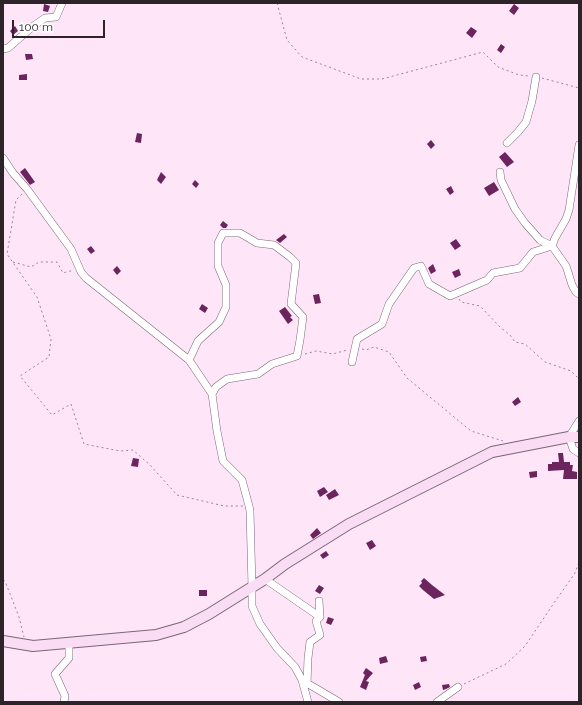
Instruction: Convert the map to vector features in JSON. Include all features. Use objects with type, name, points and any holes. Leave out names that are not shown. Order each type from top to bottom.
[{"type":"street","points":[[3,49],[8,48],[45,18],[56,17],[62,3]]},
{"type":"street","points":[[507,143],[526,122],[532,101],[536,77]]},
{"type":"street","points":[[552,246],[566,220],[569,210],[579,145]]},
{"type":"street","points":[[3,158],[71,249],[81,272],[86,278],[189,360],[212,394],[217,431],[224,461],[242,480],[250,506],[252,606],[260,624],[277,648],[295,667],[305,682],[339,702]]},
{"type":"street","points":[[500,172],[501,180],[515,209],[540,240],[552,246],[566,266],[572,285],[579,294]]},
{"type":"street","points":[[189,360],[198,341],[219,322],[226,307],[226,285],[218,266],[218,243],[223,233],[240,233],[257,243],[274,245],[296,262],[291,304],[303,316],[297,356],[272,364],[258,374],[227,379],[216,387],[212,394]]},
{"type":"street","points":[[352,362],[357,339],[382,324],[389,304],[414,268],[421,266],[430,284],[450,296],[487,280],[493,273],[520,268],[533,252],[552,246]]},
{"type":"street","points":[[568,437],[579,421]]},
{"type":"street","points":[[568,437],[573,449],[579,453]]},
{"type":"street","points":[[5,643],[33,646],[69,643],[156,635],[184,627],[209,614],[349,524],[492,452],[568,437],[579,437]]},
{"type":"street","points":[[265,579],[320,617]]},
{"type":"street","points":[[308,702],[305,682],[308,649],[310,642],[320,635],[316,622],[320,617],[319,600]]},
{"type":"street","points":[[64,702],[64,696],[55,674],[68,658],[69,643]]},
{"type":"street","points":[[437,702],[458,687]]},
{"type":"path","points":[[277,3],[287,40],[302,57],[361,79],[382,79],[483,52],[498,67],[519,75],[536,77],[579,88]]},
{"type":"path","points":[[7,254],[16,200],[27,189]]},
{"type":"path","points":[[3,253],[7,254],[37,297],[51,339],[49,357],[20,376],[52,415],[71,404],[84,444],[120,451],[133,450],[177,495],[224,506],[250,506]]},
{"type":"path","points":[[13,262],[31,267],[40,262],[57,262],[63,273],[70,271],[81,272]]},
{"type":"path","points":[[456,294],[461,302],[480,306],[510,335],[515,342],[525,344],[545,362],[571,371],[579,379]]},
{"type":"path","points":[[297,356],[316,352],[333,354],[344,350],[366,350],[374,347],[389,352],[407,378],[471,430],[506,442]]},
{"type":"path","points":[[458,687],[506,664],[525,646],[575,573],[579,562]]},
{"type":"path","points":[[3,580],[5,581],[19,617],[24,637],[24,644]]},
{"type":"building","points":[[44,4],[50,6],[48,12],[43,11]]},
{"type":"building","points":[[514,4],[519,8],[514,15],[509,11]]},
{"type":"building","points":[[15,26],[18,31],[13,35],[10,31]]},
{"type":"building","points":[[471,27],[477,31],[472,38],[466,33]]},
{"type":"building","points":[[501,44],[505,47],[501,53],[497,50]]},
{"type":"building","points":[[25,54],[32,54],[33,59],[26,60]]},
{"type":"building","points":[[27,74],[27,80],[19,80],[19,75]]},
{"type":"building","points":[[137,133],[142,134],[141,143],[135,142]]},
{"type":"building","points":[[431,140],[435,145],[431,149],[427,144]]},
{"type":"building","points":[[505,152],[514,162],[507,167],[499,157]]},
{"type":"building","points":[[25,168],[35,182],[30,185],[20,172]]},
{"type":"building","points":[[161,172],[166,177],[161,184],[157,180]]},
{"type":"building","points":[[195,180],[199,184],[196,188],[192,184]]},
{"type":"building","points":[[494,182],[499,190],[489,196],[484,188]]},
{"type":"building","points":[[451,186],[454,192],[450,195],[446,189]]},
{"type":"building","points":[[223,221],[228,225],[226,228],[223,228],[220,225]]},
{"type":"building","points":[[284,234],[287,237],[280,243],[276,240]]},
{"type":"building","points":[[456,239],[461,246],[455,250],[450,243]]},
{"type":"building","points":[[91,246],[95,251],[91,254],[87,249]]},
{"type":"building","points":[[433,264],[436,271],[431,274],[428,268]]},
{"type":"building","points":[[117,266],[121,271],[117,275],[113,270]]},
{"type":"building","points":[[459,269],[461,275],[455,278],[452,272]]},
{"type":"building","points":[[319,294],[321,303],[315,304],[313,295]]},
{"type":"building","points":[[202,304],[208,308],[205,313],[199,309]]},
{"type":"building","points":[[285,307],[292,316],[290,317],[293,320],[288,324],[279,311]]},
{"type":"building","points":[[518,397],[521,402],[515,406],[512,402]]},
{"type":"building","points":[[558,453],[563,453],[564,462],[570,462],[570,465],[573,465],[572,471],[577,472],[577,479],[563,479],[564,470],[548,471],[548,464],[552,464],[552,462],[559,462]]},
{"type":"building","points":[[133,458],[139,459],[138,467],[131,466]]},
{"type":"building","points":[[537,471],[537,477],[530,478],[529,472]]},
{"type":"building","points":[[324,487],[328,492],[320,497],[317,491]]},
{"type":"building","points":[[335,489],[339,495],[329,500],[326,495]]},
{"type":"building","points":[[317,528],[321,533],[313,539],[310,535]]},
{"type":"building","points":[[372,540],[376,546],[370,550],[366,543]]},
{"type":"building","points":[[326,551],[329,555],[323,559],[320,555]]},
{"type":"building","points":[[424,578],[445,595],[434,599],[419,586]]},
{"type":"building","points":[[319,585],[324,588],[320,594],[315,591]]},
{"type":"building","points":[[199,590],[207,590],[207,596],[199,596]]},
{"type":"building","points":[[328,617],[334,619],[331,625],[326,623]]},
{"type":"building","points":[[386,656],[388,662],[380,664],[379,658]]},
{"type":"building","points":[[426,656],[427,661],[421,662],[420,657]]},
{"type":"building","points":[[366,668],[373,673],[366,681],[369,682],[366,690],[360,687],[365,675],[363,673]]},
{"type":"building","points":[[419,682],[421,687],[415,690],[413,685]]},
{"type":"building","points":[[449,684],[450,687],[443,690],[442,685]]}]
